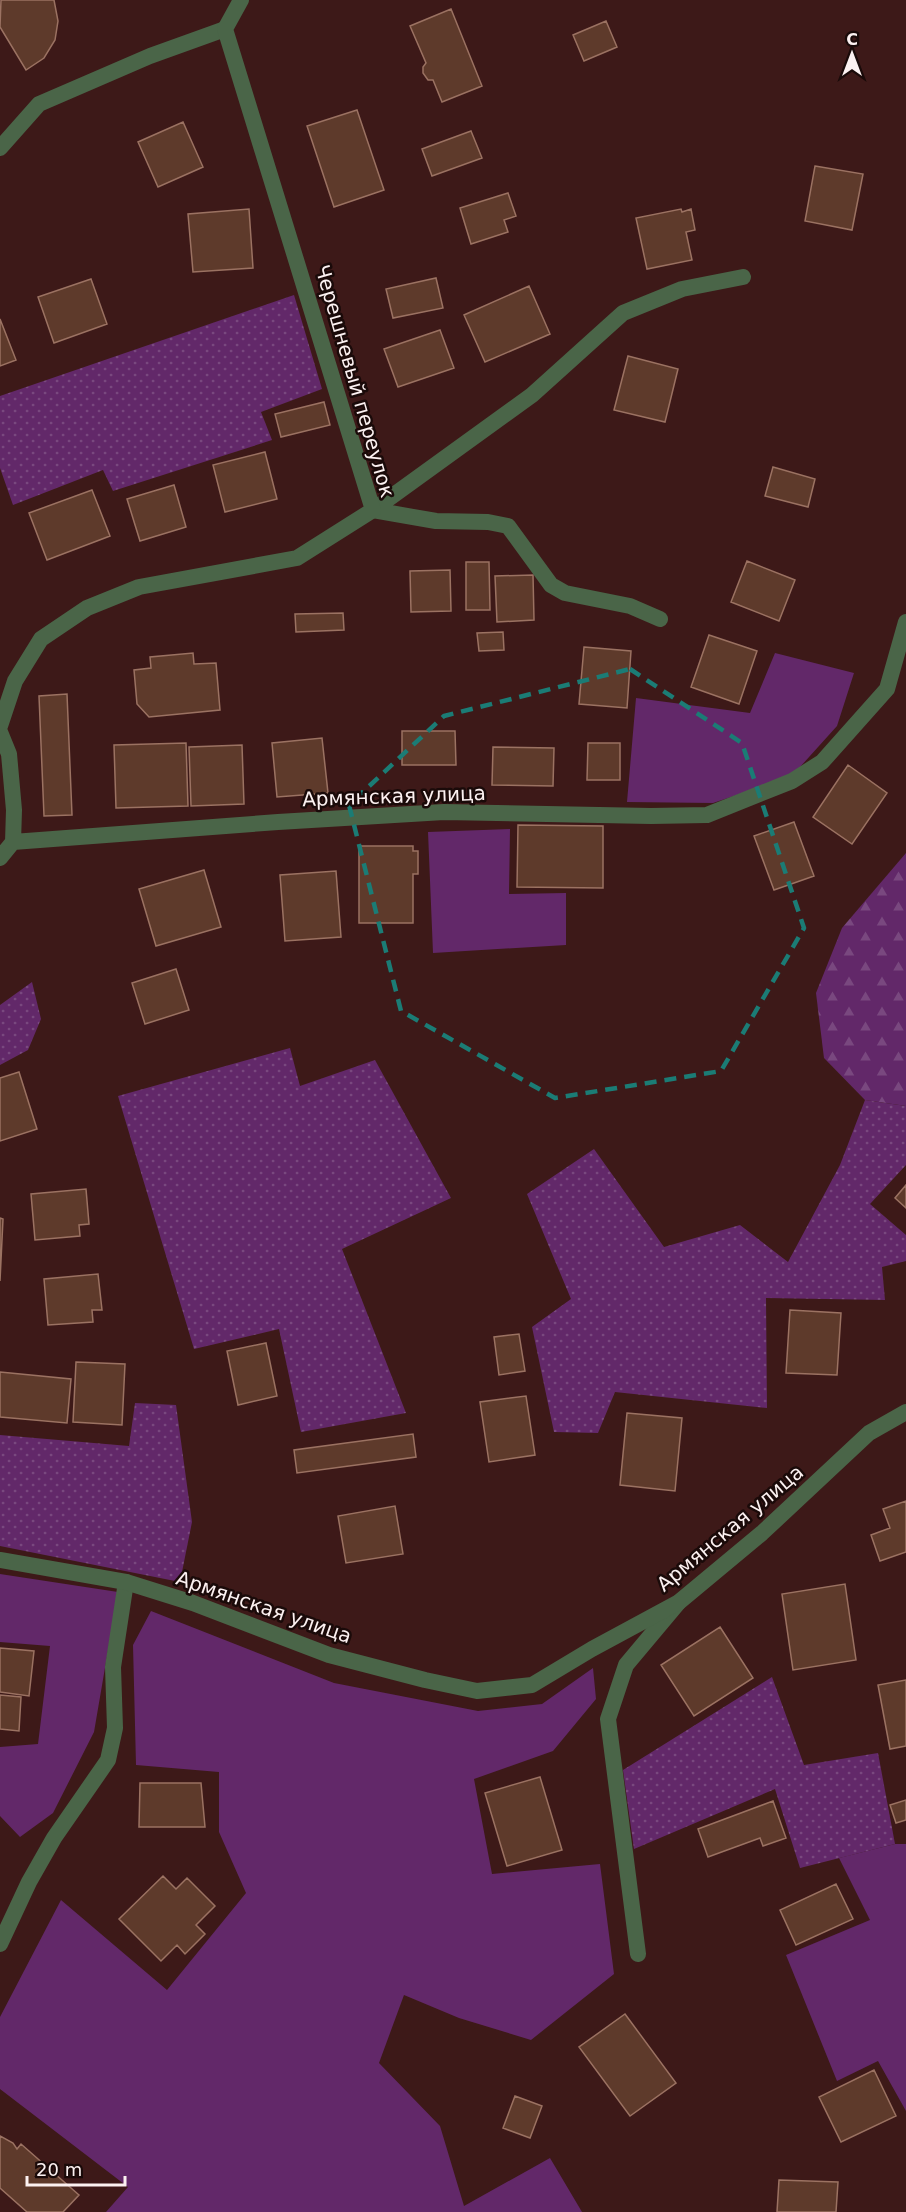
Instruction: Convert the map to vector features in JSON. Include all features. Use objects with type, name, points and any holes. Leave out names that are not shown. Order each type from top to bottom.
[{"type":"street","points":[[0,148],[39,104],[150,56],[225,29],[241,0]]},
{"type":"street","name":"Черешневый переулок","points":[[0,726],[15,681],[41,639],[87,608],[139,587],[297,558],[373,510],[225,29]]},
{"type":"street","points":[[373,510],[532,395],[623,314],[682,289],[743,277]]},
{"type":"street","points":[[373,510],[436,520],[488,522],[508,526],[551,585],[565,593],[630,606],[660,619]]},
{"type":"street","name":"Армянская улица","points":[[13,842],[444,812],[707,815],[792,781],[822,762],[887,688],[906,622]]},
{"type":"street","points":[[0,732],[9,754],[14,810],[13,842],[0,858]]},
{"type":"street","name":"Армянская улица","points":[[0,1560],[126,1582],[193,1604],[329,1655],[425,1680],[477,1691],[532,1685],[592,1649],[679,1602],[762,1533],[869,1433],[906,1412]]},
{"type":"street","points":[[0,1944],[29,1882],[54,1838],[108,1760],[115,1728],[113,1667],[126,1582]]},
{"type":"street","points":[[638,1954],[608,1719],[626,1665],[679,1602]]},
{"type":"highlighted area","points":[[630,669],[742,743],[804,928],[721,1071],[555,1098],[401,1011],[349,805],[444,716]]},
{"type":"green space","points":[[294,295],[322,389],[261,412],[272,440],[113,491],[103,470],[13,505],[0,468],[0,396]]},
{"type":"green space","points":[[775,653],[854,673],[837,726],[791,777],[713,803],[627,802],[636,698],[750,713]]},
{"type":"green space","points":[[510,829],[509,894],[566,893],[566,945],[433,953],[428,832]]},
{"type":"green space","points":[[906,853],[906,1106],[865,1100],[824,1058],[816,993],[842,928]]},
{"type":"green space","points":[[32,982],[41,1019],[28,1050],[0,1065],[0,1005]]},
{"type":"green space","points":[[290,1048],[300,1086],[375,1060],[451,1198],[342,1249],[406,1413],[301,1432],[279,1329],[194,1349],[118,1096]]},
{"type":"green space","points":[[865,1100],[906,1106],[906,1165],[870,1204],[906,1235],[906,1261],[882,1267],[885,1300],[766,1298],[767,1408],[615,1392],[598,1433],[554,1432],[532,1327],[571,1299],[527,1194],[594,1149],[664,1247],[740,1225],[788,1262],[840,1165]]},
{"type":"green space","points":[[135,1403],[176,1405],[192,1522],[180,1582],[0,1546],[0,1435],[129,1446]]},
{"type":"green space","points":[[0,1574],[118,1592],[94,1732],[53,1813],[20,1837],[0,1816],[0,1747],[38,1744],[50,1646],[0,1642]]},
{"type":"green space","points":[[151,1611],[334,1683],[478,1711],[542,1704],[593,1668],[596,1699],[553,1751],[474,1779],[492,1874],[600,1864],[614,1974],[531,2040],[459,2018],[404,1995],[379,2063],[440,2126],[464,2206],[550,2158],[582,2212],[106,2212],[128,2187],[0,2089],[0,2017],[61,1900],[167,1990],[246,1893],[219,1832],[219,1772],[136,1765],[133,1645]]},
{"type":"green space","points":[[772,1677],[804,1765],[878,1753],[895,1844],[800,1868],[775,1789],[634,1849],[623,1770]]},
{"type":"green space","points":[[895,1844],[906,1844],[906,2111],[878,2061],[837,2081],[786,1955],[870,1920],[839,1858]]},
{"type":"building","points":[[1,0],[54,0],[58,21],[55,40],[44,58],[26,70],[0,27]]},
{"type":"building","points":[[451,9],[482,86],[442,102],[433,80],[428,80],[423,73],[426,63],[410,26]]},
{"type":"building","points":[[606,21],[617,47],[584,61],[573,35]]},
{"type":"building","points":[[357,110],[384,190],[334,207],[307,126]]},
{"type":"building","points":[[183,122],[203,167],[158,187],[138,142]]},
{"type":"building","points":[[471,131],[482,158],[432,176],[422,149]]},
{"type":"building","points":[[815,166],[863,174],[852,230],[805,221]]},
{"type":"building","points":[[508,193],[516,216],[504,220],[508,232],[471,244],[460,208]]},
{"type":"building","points":[[249,209],[253,268],[193,272],[188,214]]},
{"type":"building","points":[[681,209],[682,212],[691,209],[695,230],[686,232],[692,260],[647,269],[636,218]]},
{"type":"building","points":[[436,278],[443,308],[393,318],[386,289]]},
{"type":"building","points":[[91,279],[107,324],[54,343],[38,297]]},
{"type":"building","points":[[529,286],[550,334],[485,362],[464,315]]},
{"type":"building","points":[[0,319],[16,360],[0,366]]},
{"type":"building","points":[[440,330],[454,368],[398,387],[384,349]]},
{"type":"building","points":[[628,356],[678,369],[665,422],[614,410]]},
{"type":"building","points":[[324,402],[330,425],[281,437],[275,414]]},
{"type":"building","points":[[265,452],[277,499],[225,512],[213,465]]},
{"type":"building","points":[[773,467],[815,479],[808,507],[765,496]]},
{"type":"building","points":[[174,485],[186,527],[140,541],[127,499]]},
{"type":"building","points":[[92,490],[110,536],[47,560],[29,513]]},
{"type":"building","points":[[747,561],[795,580],[779,621],[731,602]]},
{"type":"building","points":[[466,562],[489,562],[490,610],[466,610]]},
{"type":"building","points":[[450,570],[451,611],[411,612],[410,571]]},
{"type":"building","points":[[533,575],[534,620],[497,622],[495,576]]},
{"type":"building","points":[[343,613],[344,630],[296,632],[295,614]]},
{"type":"building","points":[[503,632],[504,650],[479,651],[477,633]]},
{"type":"building","points":[[709,635],[757,651],[739,704],[691,687]]},
{"type":"building","points":[[584,647],[631,651],[627,708],[579,704]]},
{"type":"building","points":[[193,653],[194,664],[216,663],[220,710],[149,717],[137,704],[134,670],[151,668],[150,657]]},
{"type":"building","points":[[67,694],[72,815],[44,816],[39,696]]},
{"type":"building","points":[[402,731],[455,731],[456,765],[402,765]]},
{"type":"building","points":[[322,738],[328,793],[277,797],[272,743]]},
{"type":"building","points":[[186,743],[188,806],[116,808],[114,745]]},
{"type":"building","points":[[588,743],[620,743],[620,780],[587,780]]},
{"type":"building","points":[[242,745],[244,804],[191,806],[189,747]]},
{"type":"building","points":[[493,747],[554,748],[553,786],[492,785]]},
{"type":"building","points":[[848,765],[887,793],[852,844],[813,817]]},
{"type":"building","points":[[794,822],[814,876],[774,890],[754,836]]},
{"type":"building","points":[[518,825],[603,826],[603,888],[517,887]]},
{"type":"building","points":[[359,846],[413,846],[413,851],[418,851],[418,874],[413,874],[413,923],[359,923]]},
{"type":"building","points":[[204,870],[221,927],[156,946],[139,889]]},
{"type":"building","points":[[336,871],[341,937],[285,941],[280,875]]},
{"type":"building","points":[[176,969],[189,1010],[145,1024],[132,983]]},
{"type":"building","points":[[19,1072],[37,1129],[0,1141],[0,1078]]},
{"type":"building","points":[[906,1185],[906,1208],[895,1198]]},
{"type":"building","points":[[86,1189],[89,1224],[79,1225],[80,1236],[35,1240],[31,1194]]},
{"type":"building","points":[[0,1218],[3,1219],[0,1281]]},
{"type":"building","points":[[98,1274],[102,1310],[92,1310],[93,1322],[48,1325],[44,1279]]},
{"type":"building","points":[[790,1310],[841,1313],[837,1375],[786,1373]]},
{"type":"building","points":[[519,1334],[525,1371],[499,1375],[494,1337]]},
{"type":"building","points":[[266,1343],[277,1396],[238,1405],[227,1351]]},
{"type":"building","points":[[76,1362],[125,1364],[122,1425],[73,1422]]},
{"type":"building","points":[[0,1372],[71,1379],[67,1423],[0,1417]]},
{"type":"building","points":[[526,1396],[535,1455],[489,1462],[480,1402]]},
{"type":"building","points":[[627,1413],[682,1418],[675,1491],[620,1485]]},
{"type":"building","points":[[413,1434],[416,1457],[297,1473],[294,1450]]},
{"type":"building","points":[[906,1501],[906,1552],[880,1561],[871,1535],[890,1528],[883,1509]]},
{"type":"building","points":[[395,1506],[403,1554],[346,1563],[338,1516]]},
{"type":"building","points":[[845,1584],[856,1660],[793,1670],[782,1594]]},
{"type":"building","points":[[720,1627],[753,1678],[694,1716],[661,1665]]},
{"type":"building","points":[[0,1648],[34,1651],[29,1696],[0,1692]]},
{"type":"building","points":[[906,1680],[906,1746],[890,1749],[878,1685]]},
{"type":"building","points":[[0,1695],[21,1697],[19,1731],[0,1729]]},
{"type":"building","points":[[540,1777],[562,1850],[507,1866],[485,1793]]},
{"type":"building","points":[[140,1783],[201,1783],[205,1827],[139,1827]]},
{"type":"building","points":[[906,1800],[906,1820],[896,1823],[890,1805]]},
{"type":"building","points":[[773,1801],[786,1838],[763,1846],[760,1838],[708,1857],[698,1829]]},
{"type":"building","points":[[163,1876],[176,1889],[187,1878],[215,1906],[196,1925],[205,1934],[185,1954],[177,1945],[161,1961],[119,1919]]},
{"type":"building","points":[[836,1884],[853,1919],[796,1945],[780,1910]]},
{"type":"building","points":[[625,2014],[676,2083],[630,2116],[579,2047]]},
{"type":"building","points":[[874,2070],[896,2116],[841,2142],[819,2097]]},
{"type":"building","points":[[515,2096],[542,2106],[530,2138],[503,2128]]},
{"type":"building","points":[[0,2136],[13,2143],[17,2149],[21,2144],[79,2195],[63,2212],[27,2212],[0,2188]]},
{"type":"building","points":[[779,2180],[838,2182],[836,2212],[777,2212]]}]
